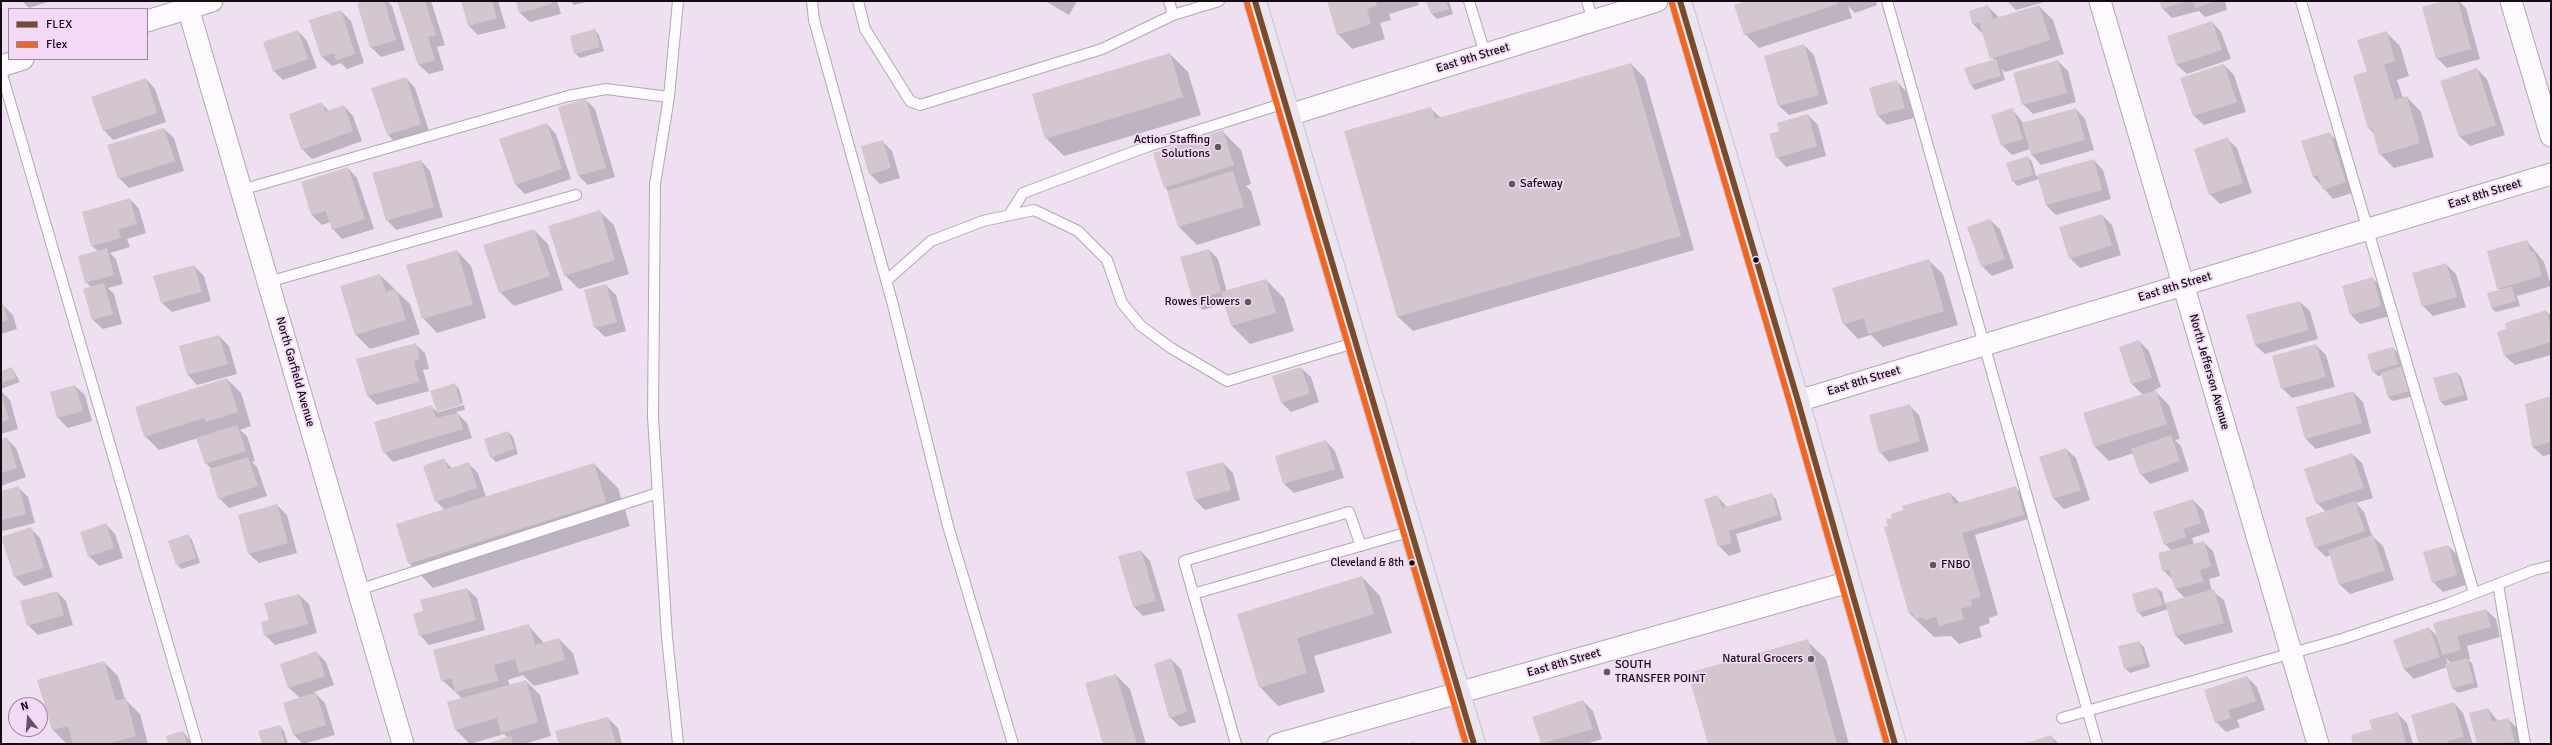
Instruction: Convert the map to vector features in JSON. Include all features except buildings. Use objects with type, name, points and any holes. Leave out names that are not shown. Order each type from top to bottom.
[{"type":"highway","points":[[1255,1],[1354,343],[1412,531],[1474,744]]},
{"type":"highway","points":[[1680,1],[1798,401],[1895,744]]},
{"type":"street","points":[[148,21],[187,5],[212,1]]},
{"type":"street","name":"East 9th Street","points":[[1287,109],[1485,54],[1657,1]]},
{"type":"street","name":"North Jefferson Avenue","points":[[2100,1],[2318,744]]},
{"type":"street","points":[[2511,1],[2551,136]]},
{"type":"street","name":"North Garfield Avenue","points":[[187,5],[403,744]]},
{"type":"street","points":[[1,66],[20,60]]},
{"type":"street","name":"East 8th Street","points":[[1798,401],[2551,174]]},
{"type":"street","name":"East 8th Street","points":[[1278,744],[1849,582]]},
{"type":"lane","points":[[678,1],[669,97],[654,184],[653,417],[667,637],[678,744]]},
{"type":"lane","points":[[812,1],[814,20],[886,281],[948,526],[1013,744]]},
{"type":"lane","points":[[858,1],[865,28],[910,101],[920,105],[1102,49],[1173,15],[1219,1]]},
{"type":"lane","points":[[1169,1],[1173,15]]},
{"type":"lane","points":[[1469,1],[1485,54]]},
{"type":"lane","points":[[1587,1],[1593,21]]},
{"type":"lane","points":[[1887,1],[2097,744]]},
{"type":"lane","points":[[2301,1],[2474,594]]},
{"type":"lane","points":[[1,71],[197,744]]},
{"type":"lane","points":[[241,190],[568,96],[606,89],[669,97]]},
{"type":"lane","points":[[1009,215],[1023,193],[1149,146],[1287,109]]},
{"type":"lane","points":[[268,282],[576,195]]},
{"type":"lane","points":[[886,281],[931,241],[983,221],[1034,210],[1078,231],[1107,260],[1122,303],[1142,326],[1171,348],[1227,381],[1354,343]]},
{"type":"lane","points":[[358,590],[658,493]]},
{"type":"lane","points":[[1236,744],[1184,561],[1349,512],[1361,546]]},
{"type":"lane","points":[[1193,594],[1412,531]]},
{"type":"lane","points":[[2062,718],[2342,639],[2551,566]]},
{"type":"lane","points":[[2498,584],[2525,744]]},
{"type":"transit line","name":"FLEX","points":[[1255,1],[1474,744]]},
{"type":"transit line","name":"FLEX","points":[[1680,1],[1798,401],[1895,744]]},
{"type":"transit line","name":"Flex","points":[[1247,3],[1466,744]]},
{"type":"transit line","name":"Flex","points":[[1672,3],[1790,403],[1887,744]]},
{"type":"place","name":"Action Staffing Solutions","points":[[1218,147]]},
{"type":"place","name":"Safeway","points":[[1512,184]]},
{"type":"place","name":"Rowes Flowers","points":[[1248,302]]},
{"type":"place","name":"Cleveland & 8th","points":[[1412,563]]},
{"type":"place","name":"FNBO","points":[[1933,565]]},
{"type":"place","name":"Natural Grocers","points":[[1811,659]]},
{"type":"place","name":"SOUTH TRANSFER POINT","points":[[1607,672]]}]
